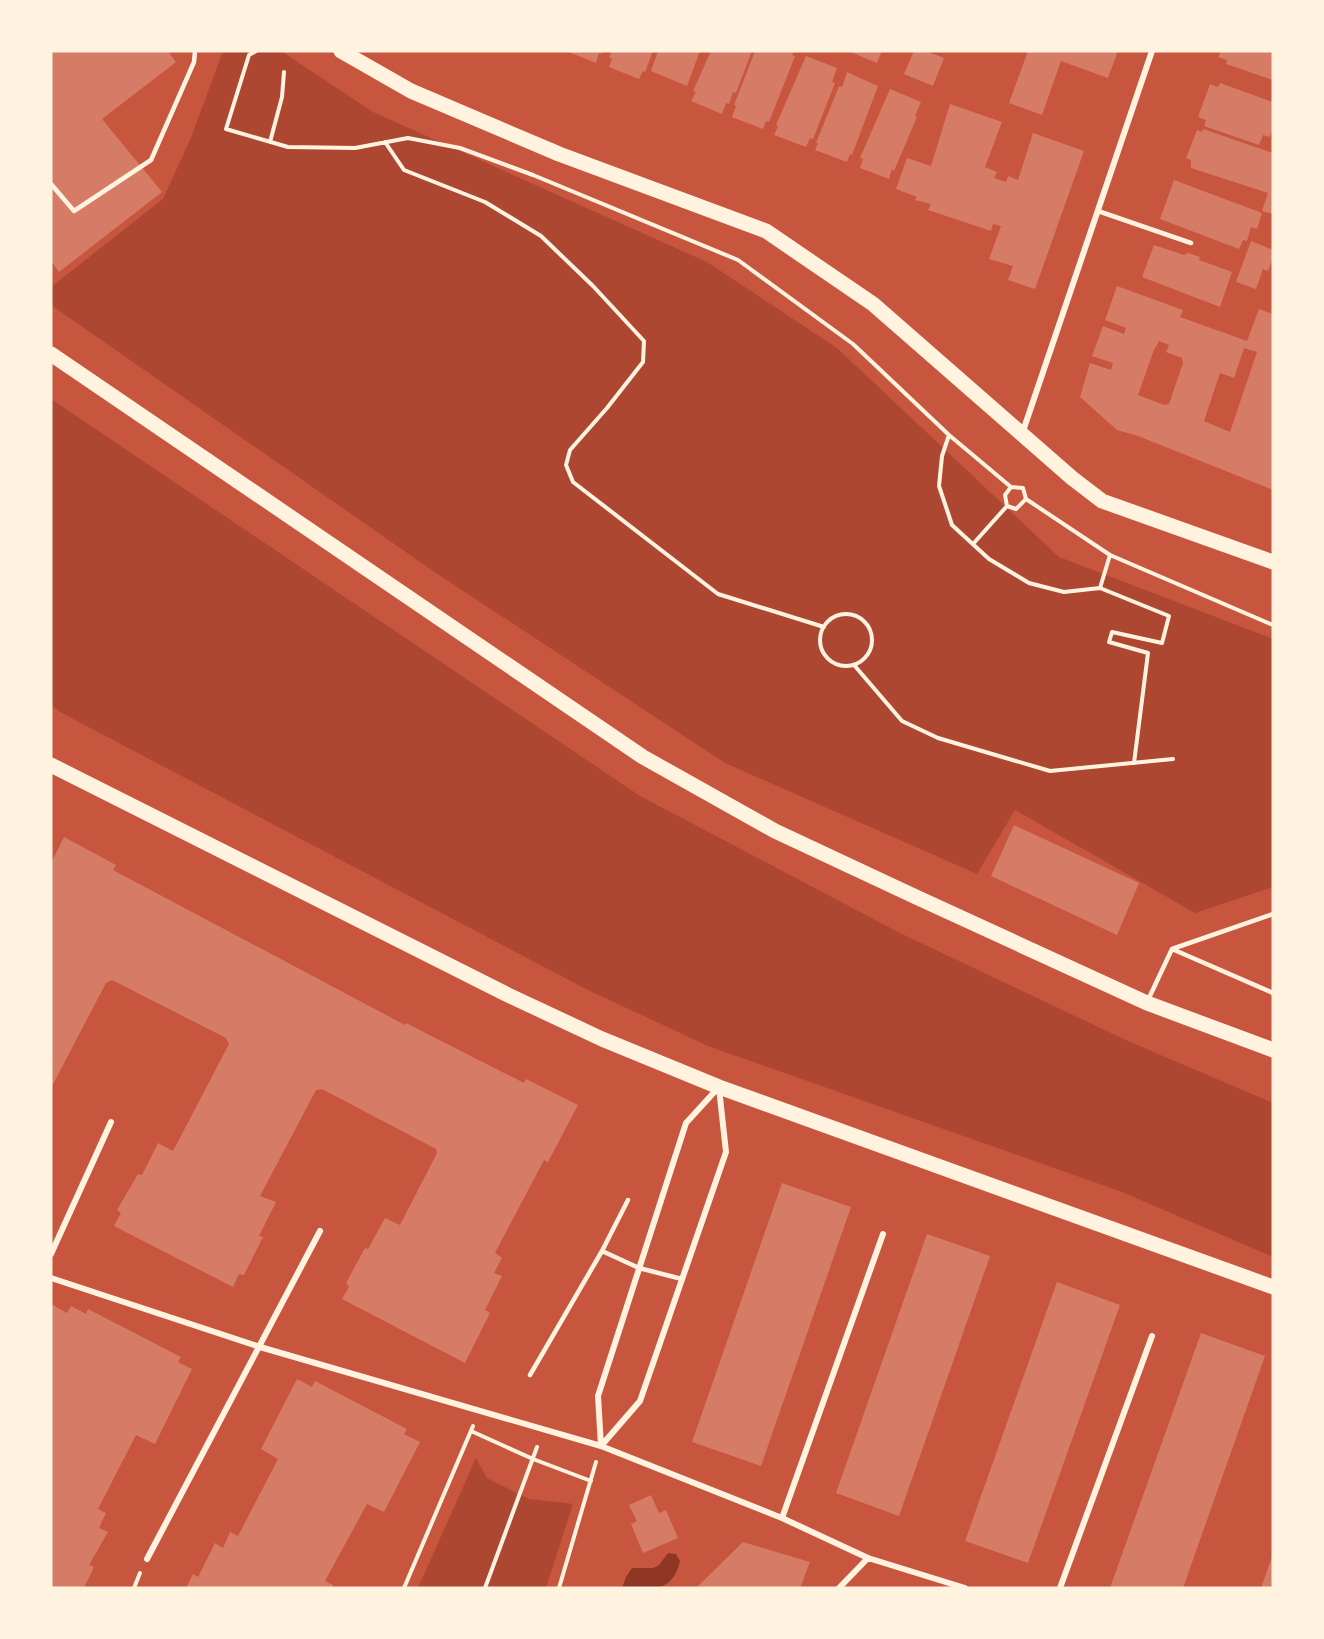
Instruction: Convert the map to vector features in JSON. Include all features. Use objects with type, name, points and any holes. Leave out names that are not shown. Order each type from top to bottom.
[{"type":"main road","points":[[341,51],[422,96],[559,153],[766,231],[873,304],[1102,501],[1273,562]]},
{"type":"main road","points":[[51,354],[643,758],[775,831],[1147,1003],[1273,1050]]},
{"type":"main road","points":[[51,765],[602,1040],[719,1087],[1273,1287]]},
{"type":"street","points":[[1022,434],[1152,51]]},
{"type":"street","points":[[601,1446],[598,1396],[686,1123],[719,1087]]},
{"type":"street","points":[[601,1446],[640,1401],[726,1152],[719,1087]]},
{"type":"street","points":[[51,1254],[111,1122]]},
{"type":"street","points":[[147,1559],[320,1232]]},
{"type":"street","points":[[782,1518],[883,1234]]},
{"type":"street","points":[[51,1278],[260,1347],[601,1446],[782,1518],[868,1558],[965,1588]]},
{"type":"street","points":[[1060,1588],[1152,1336]]},
{"type":"street","points":[[839,1588],[868,1558]]},
{"type":"lane","points":[[51,184],[74,211],[151,160],[194,62],[195,51]]},
{"type":"lane","points":[[1098,211],[1191,243]]},
{"type":"lane","points":[[1147,1003],[1172,949],[1273,914]]},
{"type":"lane","points":[[1172,949],[1273,993]]},
{"type":"lane","points":[[530,1375],[602,1251],[628,1200]]},
{"type":"lane","points":[[602,1251],[639,1268],[682,1280]]},
{"type":"path","points":[[256,51],[249,55],[226,129],[288,147],[355,148],[408,138],[460,148],[533,175],[738,260],[853,344],[949,435],[1011,487],[1023,488],[1026,499],[1110,555],[1273,625]]},
{"type":"path","points":[[270,142],[282,97],[284,72]]},
{"type":"path","points":[[385,142],[404,170],[485,202],[541,236],[593,286],[644,341],[642,362],[607,408],[570,450],[566,465],[573,482],[718,594],[824,627]]},
{"type":"path","points":[[949,435],[942,456],[939,486],[952,525],[989,559],[1029,583],[1064,592],[1100,588],[1169,616],[1162,643],[1112,632],[1108,642],[1148,653],[1134,764]]},
{"type":"path","points":[[1007,506],[1005,495],[1011,487]]},
{"type":"path","points":[[1007,506],[1016,509],[1026,499]]},
{"type":"path","points":[[973,544],[1007,506]]},
{"type":"path","points":[[1100,588],[1110,555]]},
{"type":"path","points":[[844,614],[852,615],[866,624],[872,639],[871,647],[862,661],[854,665],[836,664],[823,653],[820,645],[820,635],[824,627],[829,621],[844,614]]},
{"type":"path","points":[[854,665],[902,722],[938,738],[1050,771],[1173,759]]},
{"type":"path","points":[[404,1588],[479,1411]]},
{"type":"path","points":[[484,1588],[544,1430]]},
{"type":"path","points":[[471,1431],[533,1459],[591,1481]]},
{"type":"path","points":[[559,1588],[601,1446]]},
{"type":"shaded area","points":[[223,51],[281,51],[373,112],[707,262],[837,348],[1059,557],[1273,639],[1273,887],[1195,913],[1015,810],[977,874],[725,763],[436,573],[51,305],[51,287],[163,199],[190,140]]},
{"type":"shaded area","points":[[51,399],[640,796],[900,933],[1130,1042],[1273,1103],[1273,1257],[1122,1192],[708,1046],[588,990],[60,712],[51,705]]},
{"type":"shaded area","points":[[476,1458],[487,1478],[529,1499],[573,1504],[546,1588],[418,1588]]},
{"type":"shaded area","points":[[668,1553],[676,1554],[680,1561],[672,1580],[658,1587],[622,1588],[632,1568],[653,1568],[659,1565]]},
{"type":"building","points":[[51,51],[168,51],[176,62],[102,119],[162,192],[59,272],[51,261]]},
{"type":"building","points":[[566,51],[602,51],[596,63]]},
{"type":"building","points":[[612,51],[653,51],[645,72],[643,71],[639,79],[609,67],[612,59],[609,57]]},
{"type":"building","points":[[658,51],[700,51],[687,86],[651,71]]},
{"type":"building","points":[[711,51],[752,51],[736,93],[733,92],[722,114],[691,101],[696,92],[693,91]]},
{"type":"building","points":[[755,51],[794,51],[792,55],[795,56],[769,122],[766,121],[763,129],[732,117],[736,106],[734,105]]},
{"type":"building","points":[[848,51],[882,51],[877,63]]},
{"type":"building","points":[[914,51],[926,51],[944,58],[933,86],[904,74]]},
{"type":"building","points":[[1028,51],[1118,51],[1108,78],[1061,61],[1042,115],[1009,103]]},
{"type":"building","points":[[1221,51],[1273,51],[1273,80],[1226,64],[1227,60],[1218,57]]},
{"type":"building","points":[[806,56],[837,68],[832,82],[835,83],[813,139],[810,138],[806,147],[774,135],[778,126],[776,125]]},
{"type":"building","points":[[847,72],[878,86],[852,155],[850,154],[847,162],[815,150],[839,86],[842,87]]},
{"type":"building","points":[[1220,83],[1273,102],[1271,111],[1273,111],[1273,127],[1270,137],[1263,135],[1259,145],[1204,126],[1206,120],[1198,117],[1210,84],[1218,87]]},
{"type":"building","points":[[890,89],[921,102],[915,116],[917,117],[889,179],[860,168],[863,159],[860,158]]},
{"type":"building","points":[[950,104],[1002,122],[985,167],[997,172],[994,178],[1006,182],[1008,176],[1018,180],[1033,133],[1084,151],[1035,289],[1008,280],[1013,266],[989,259],[1001,226],[993,224],[991,231],[928,210],[931,204],[915,200],[917,197],[896,189],[907,158],[931,166]]},
{"type":"building","points":[[1203,129],[1273,153],[1273,214],[1262,211],[1268,193],[1191,168],[1191,160],[1186,158],[1197,130],[1202,132]]},
{"type":"building","points":[[1174,180],[1262,213],[1257,229],[1251,227],[1247,241],[1243,240],[1239,249],[1160,219]]},
{"type":"building","points":[[1251,241],[1273,250],[1273,258],[1268,271],[1263,269],[1256,289],[1236,282]]},
{"type":"building","points":[[1154,245],[1184,255],[1188,253],[1200,257],[1199,260],[1232,272],[1220,307],[1142,277]]},
{"type":"building","points":[[1117,286],[1183,310],[1180,317],[1247,341],[1259,309],[1273,314],[1273,490],[1138,436],[1117,430],[1080,397],[1090,363],[1111,370],[1113,363],[1092,356],[1103,326],[1124,334],[1126,328],[1105,320]],"holes":[[[1159,341],[1169,345],[1166,352],[1182,358],[1183,363],[1169,404],[1164,405],[1138,395]],[[1244,348],[1257,352],[1230,432],[1204,421],[1220,373],[1234,378]]]},
{"type":"building","points":[[1014,825],[1139,883],[1117,935],[991,876]]},
{"type":"building","points":[[64,837],[116,865],[113,870],[405,1025],[406,1023],[524,1083],[526,1079],[578,1105],[548,1162],[544,1160],[495,1253],[502,1258],[494,1273],[502,1276],[485,1310],[490,1313],[465,1363],[342,1299],[349,1287],[346,1283],[365,1248],[368,1249],[385,1218],[400,1225],[437,1153],[436,1149],[322,1089],[316,1090],[260,1196],[276,1202],[259,1236],[263,1237],[244,1275],[239,1274],[233,1287],[114,1226],[121,1213],[117,1210],[138,1174],[142,1175],[158,1143],[173,1151],[229,1044],[226,1038],[112,980],[106,983],[51,1088],[51,863]]},
{"type":"building","points":[[782,1183],[851,1207],[761,1466],[692,1442]]},
{"type":"building","points":[[927,1234],[990,1256],[899,1516],[836,1493]]},
{"type":"building","points":[[1057,1282],[1120,1305],[1028,1563],[965,1541]]},
{"type":"building","points":[[51,1304],[67,1313],[71,1306],[86,1314],[88,1309],[181,1357],[178,1362],[192,1369],[155,1444],[136,1435],[98,1509],[106,1513],[99,1528],[108,1532],[89,1565],[94,1567],[84,1588],[51,1588]]},
{"type":"building","points":[[1201,1333],[1265,1356],[1183,1588],[1110,1588]]},
{"type":"building","points":[[297,1379],[312,1387],[315,1381],[407,1429],[404,1434],[420,1442],[384,1512],[367,1504],[325,1581],[333,1585],[332,1588],[186,1588],[193,1574],[198,1577],[215,1543],[223,1548],[230,1532],[238,1536],[278,1459],[261,1449]]},
{"type":"building","points":[[651,1495],[659,1513],[666,1510],[678,1538],[643,1553],[631,1524],[637,1521],[629,1505]]},
{"type":"building","points":[[743,1542],[810,1562],[800,1588],[696,1588]]},
{"type":"building","points":[[1273,1554],[1273,1588],[1261,1588]]}]
